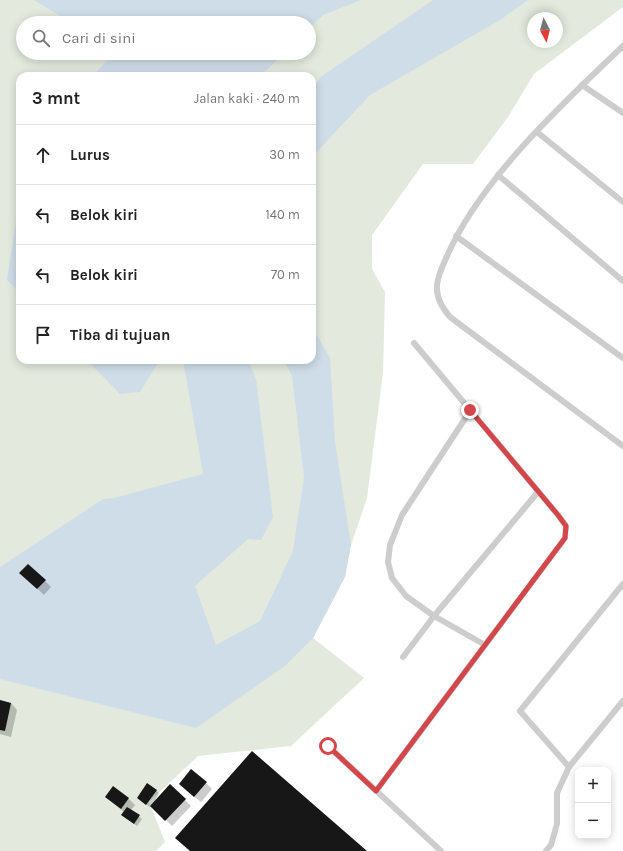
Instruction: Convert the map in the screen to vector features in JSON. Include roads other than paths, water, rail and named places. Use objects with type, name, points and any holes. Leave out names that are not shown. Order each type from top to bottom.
[{"type":"lane","points":[[623,46],[582,85],[498,175],[456,236],[441,269],[437,284],[438,297],[442,306],[450,317],[623,446]]},
{"type":"lane","points":[[582,85],[623,113]]},
{"type":"lane","points":[[537,132],[623,202]]},
{"type":"lane","points":[[498,175],[623,281]]},
{"type":"lane","points":[[456,236],[623,358]]},
{"type":"lane","points":[[376,791],[565,538],[566,526],[414,343]]},
{"type":"lane","points":[[470,410],[402,515],[390,545],[388,562],[392,578],[406,596],[434,616],[485,645]]},
{"type":"lane","points":[[403,657],[434,616],[538,492]]},
{"type":"lane","points":[[569,767],[520,711],[623,584]]},
{"type":"lane","points":[[546,851],[551,845],[557,824],[556,793],[569,767],[623,701]]},
{"type":"lane","points":[[328,746],[441,851]]}]
